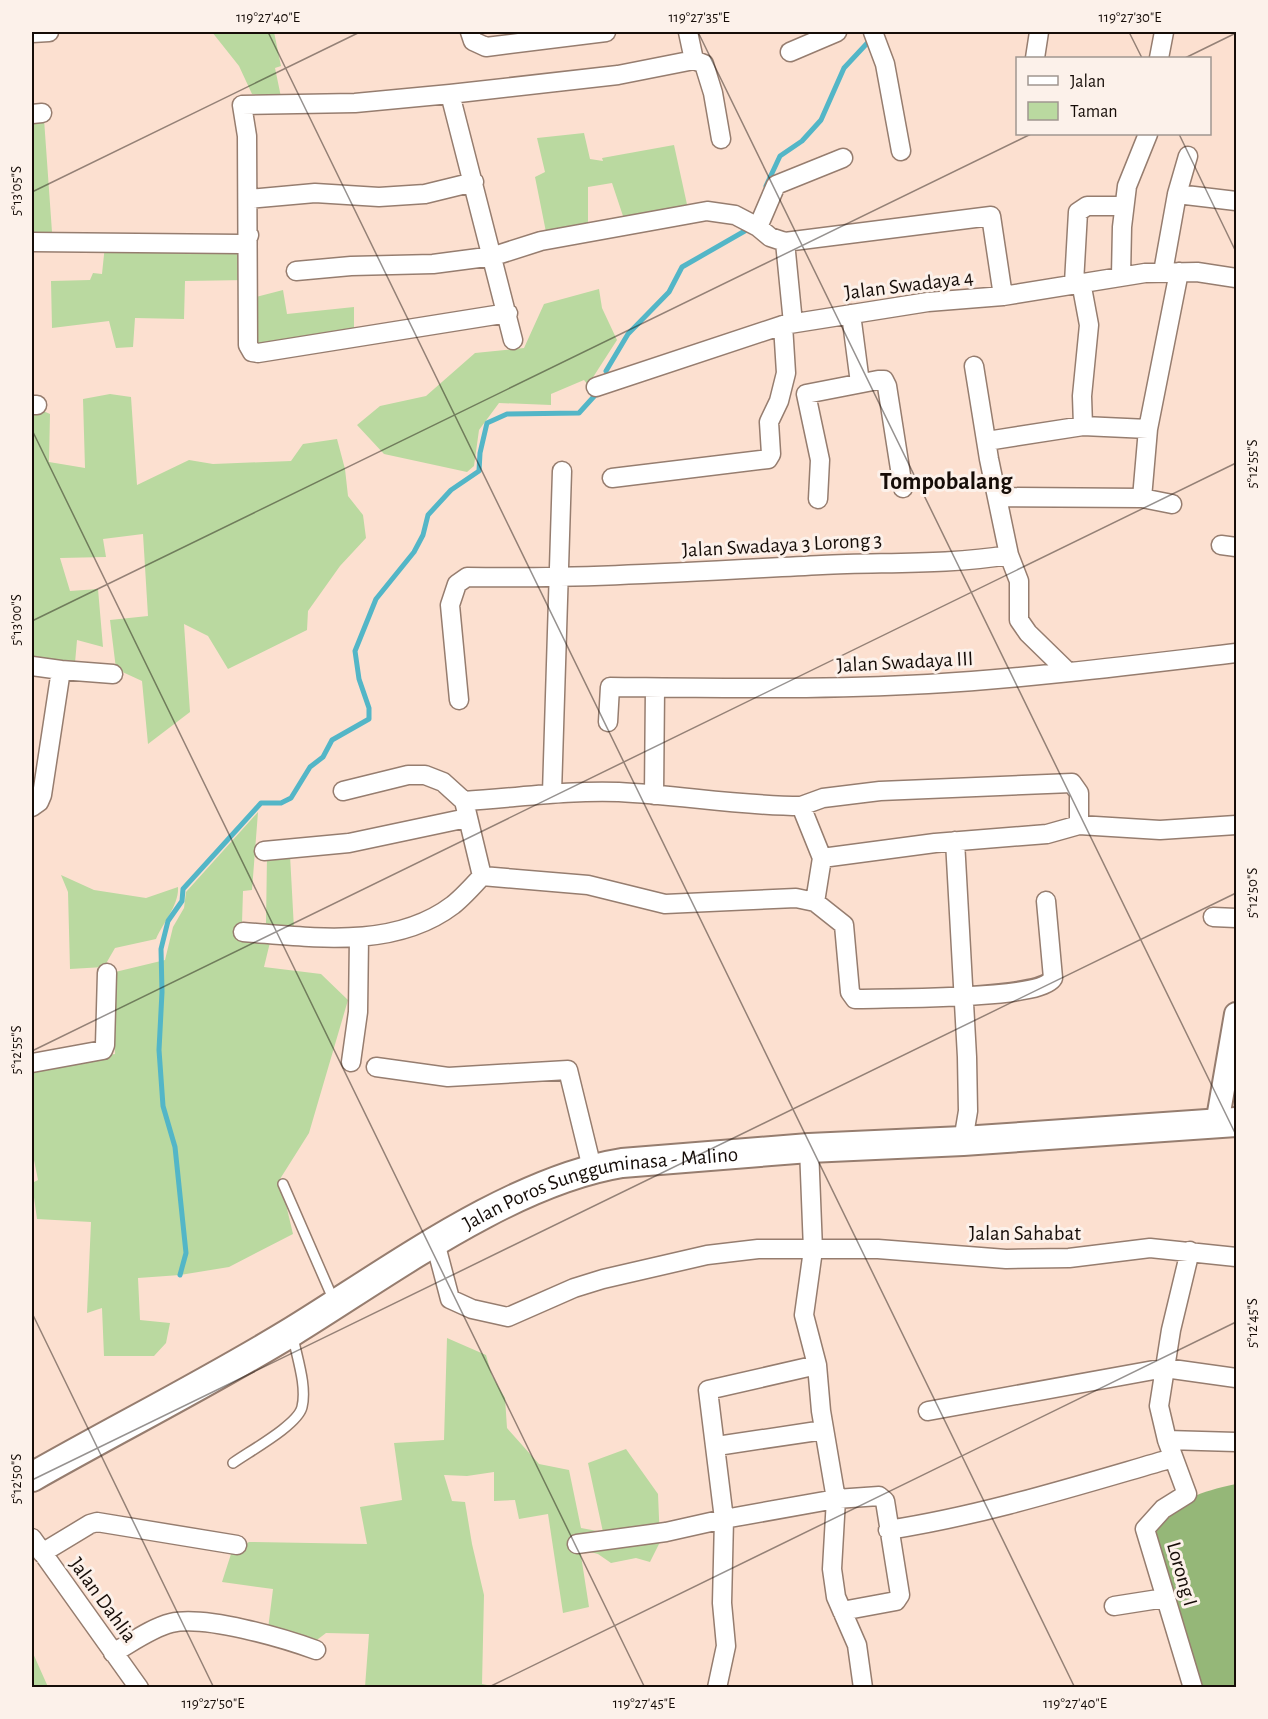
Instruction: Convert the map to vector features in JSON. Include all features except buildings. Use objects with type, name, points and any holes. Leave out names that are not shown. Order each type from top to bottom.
[{"type":"main road","name":"Jalan Poros Sungguminasa - Malino","points":[[32,1477],[292,1331],[435,1242],[513,1200],[592,1168],[622,1163],[809,1148],[963,1141],[1227,1123]]},
{"type":"street","points":[[32,33],[49,32]]},
{"type":"street","points":[[470,32],[473,40],[486,47],[606,32]]},
{"type":"street","points":[[688,32],[694,60]]},
{"type":"street","points":[[790,52],[837,32]]},
{"type":"street","points":[[873,32],[885,64],[901,151]]},
{"type":"street","points":[[1035,57],[1039,32]]},
{"type":"street","points":[[1159,57],[1164,32]]},
{"type":"street","points":[[508,313],[258,353],[252,352],[248,345],[247,136],[242,105],[355,103],[450,94],[618,75],[694,60],[704,64],[709,74],[720,139]]},
{"type":"street","points":[[450,94],[494,256],[513,340]]},
{"type":"street","points":[[1121,276],[1124,206],[1132,170],[1148,135]]},
{"type":"street","points":[[1142,498],[1148,429],[1171,272],[1177,194],[1188,156]]},
{"type":"street","points":[[758,227],[776,185],[843,158]]},
{"type":"street","points":[[248,199],[315,193],[379,197],[425,195],[474,182]]},
{"type":"street","points":[[1177,194],[1236,201]]},
{"type":"street","points":[[1083,426],[1089,326],[1077,282],[1078,212],[1087,206],[1124,206]]},
{"type":"street","points":[[296,272],[351,266],[433,264],[494,256],[541,241],[707,211],[729,213],[758,227],[770,237],[785,242],[991,216],[1003,296]]},
{"type":"street","points":[[32,242],[241,244],[246,242],[249,235]]},
{"type":"street","points":[[612,478],[768,459],[771,454],[769,422],[779,401],[786,373],[788,324],[785,242]]},
{"type":"street","name":"Jalan Swadaya 4","points":[[596,387],[788,324],[928,302],[1003,296],[1121,276],[1171,272],[1236,278]]},
{"type":"street","points":[[851,314],[860,383]]},
{"type":"street","points":[[974,366],[1008,555],[1019,582],[1018,616],[1022,626],[1068,672]]},
{"type":"street","points":[[818,499],[820,460],[806,394],[881,380],[887,386],[903,488]]},
{"type":"street","points":[[987,441],[1083,426],[1148,429]]},
{"type":"street","points":[[552,793],[562,471]]},
{"type":"street","points":[[998,497],[1142,498],[1172,504]]},
{"type":"street","name":"Jalan Swadaya 3 Lorong 3","points":[[459,700],[450,604],[457,584],[467,577],[558,579],[894,561],[976,560],[1008,555]]},
{"type":"street","name":"Jalan Swadaya III","points":[[608,722],[610,687],[832,688],[998,680],[1236,653]]},
{"type":"street","points":[[32,666],[113,674]]},
{"type":"street","points":[[32,807],[39,802],[42,795],[61,670]]},
{"type":"street","points":[[654,795],[655,688]]},
{"type":"street","points":[[343,791],[408,775],[425,775],[443,782],[465,809],[482,876]]},
{"type":"street","points":[[264,851],[349,843],[465,809],[552,793],[619,792],[746,805],[801,806],[823,798],[880,791],[1072,783],[1079,793],[1079,825]]},
{"type":"street","points":[[801,806],[822,858],[815,902]]},
{"type":"street","points":[[822,858],[955,841],[1047,834],[1079,825],[1160,830],[1236,825]]},
{"type":"street","points":[[955,841],[965,996],[968,1111],[963,1141]]},
{"type":"street","points":[[243,932],[321,938],[359,937],[402,928],[438,914],[452,905],[482,876],[588,885],[665,904],[796,898],[815,902],[844,925],[850,992],[855,999],[965,996],[1024,991],[1040,988],[1051,982],[1053,978],[1046,901]]},
{"type":"street","points":[[1213,916],[1236,918]]},
{"type":"street","points":[[351,1062],[358,1012],[359,937]]},
{"type":"street","points":[[32,1063],[103,1050],[105,1045],[106,973]]},
{"type":"street","points":[[1227,1123],[1236,1014]]},
{"type":"street","points":[[376,1067],[448,1077],[568,1070],[592,1168]]},
{"type":"street","points":[[809,1148],[813,1250],[804,1315],[817,1365],[824,1430],[836,1499],[832,1569],[836,1597],[857,1645],[863,1688]]},
{"type":"street","name":"Jalan Sahabat","points":[[435,1242],[450,1299],[472,1309],[508,1317],[574,1288],[688,1258],[758,1249],[879,1249],[1006,1258],[1069,1258],[1150,1248],[1236,1257]]},
{"type":"street","points":[[888,1530],[932,1523],[995,1508],[1173,1458],[1159,1406],[1178,1294],[1190,1251]]},
{"type":"street","points":[[717,1688],[726,1646],[722,1603],[724,1519],[717,1446],[708,1395],[711,1389],[817,1365]]},
{"type":"street","points":[[928,1411],[1165,1368],[1236,1378]]},
{"type":"street","points":[[717,1446],[824,1430]]},
{"type":"street","points":[[1167,1440],[1236,1442]]},
{"type":"street","name":"Lorong I","points":[[1173,1458],[1187,1494],[1163,1509],[1145,1529],[1193,1688]]},
{"type":"street","points":[[577,1544],[666,1532],[836,1499],[883,1498],[899,1599],[842,1611]]},
{"type":"street","points":[[37,1546],[97,1522],[237,1545]]},
{"type":"street","name":"Jalan Dahlia","points":[[37,1546],[139,1688]]},
{"type":"street","points":[[1114,1606],[1165,1598]]},
{"type":"street","points":[[113,1653],[175,1622],[255,1631],[279,1636],[316,1650]]},
{"type":"lane","points":[[283,1184],[335,1303]]},
{"type":"lane","points":[[233,1463],[291,1422],[302,1410],[303,1395],[292,1331]]},
{"type":"green space","points":[[212,32],[274,32],[281,66],[275,68],[281,97],[252,94],[239,66]]},
{"type":"green space","points":[[44,119],[52,232],[32,233],[32,120]]},
{"type":"green space","points":[[584,133],[590,159],[603,161],[602,158],[674,145],[688,209],[624,219],[612,183],[588,187],[588,228],[547,237],[535,177],[545,172],[537,138]]},
{"type":"green space","points":[[105,245],[251,246],[247,280],[185,281],[184,319],[135,318],[133,347],[116,348],[109,321],[52,328],[51,281],[90,280],[93,273],[102,274]]},
{"type":"green space","points":[[599,289],[602,308],[617,340],[588,385],[584,380],[551,394],[551,405],[499,403],[479,430],[474,466],[467,472],[384,454],[357,425],[380,406],[426,396],[475,353],[524,348],[544,304]]},
{"type":"green space","points":[[283,290],[287,314],[354,307],[354,342],[251,355],[256,297]]},
{"type":"green space","points":[[110,394],[131,397],[137,485],[189,460],[213,464],[291,461],[303,444],[337,439],[345,469],[348,496],[363,515],[366,538],[340,566],[308,611],[307,630],[228,669],[208,636],[184,624],[190,712],[148,744],[142,681],[116,669],[110,620],[148,616],[143,534],[103,539],[106,557],[60,558],[70,591],[98,589],[103,647],[77,640],[75,663],[32,660],[32,406],[50,414],[49,462],[85,468],[83,399]]},
{"type":"green space","points":[[258,812],[252,890],[243,891],[242,923],[266,923],[267,856],[290,855],[294,929],[274,926],[264,967],[321,974],[348,1000],[309,1133],[280,1179],[293,1234],[229,1267],[180,1275],[138,1278],[140,1320],[170,1323],[166,1343],[154,1356],[104,1356],[102,1308],[87,1313],[91,1222],[37,1219],[32,1183],[38,1180],[32,1150],[32,1067],[115,1054],[111,973],[165,960],[173,927],[184,908],[186,892]]},
{"type":"green space","points":[[61,875],[94,890],[146,898],[178,887],[178,894],[174,907],[156,939],[115,948],[104,967],[70,969],[68,892]]},
{"type":"green space","points":[[447,1338],[486,1355],[492,1376],[505,1398],[507,1428],[539,1464],[569,1470],[581,1528],[603,1532],[588,1463],[626,1449],[658,1494],[660,1542],[650,1562],[636,1558],[611,1563],[598,1554],[580,1549],[589,1607],[563,1613],[548,1514],[519,1519],[515,1500],[494,1501],[494,1472],[467,1476],[444,1475],[452,1501],[465,1502],[484,1595],[482,1684],[497,1687],[365,1687],[369,1634],[326,1633],[305,1649],[268,1629],[273,1589],[222,1582],[231,1554],[249,1542],[367,1544],[360,1507],[402,1500],[394,1443],[444,1440]]},
{"type":"green space","points":[[1236,1484],[1236,1687],[1196,1687],[1151,1533],[1170,1512],[1189,1499],[1198,1494]]},
{"type":"green space","points":[[32,1651],[48,1687],[32,1687]]},
{"type":"waterway","points":[[766,186],[780,156],[802,141],[821,120],[844,68],[872,38]]},
{"type":"waterway","points":[[606,371],[628,334],[669,292],[682,267],[750,228]]},
{"type":"waterway","points":[[180,1275],[186,1253],[175,1147],[163,1106],[159,1050],[162,992],[161,949],[168,921],[182,901],[183,889],[261,803],[281,803],[291,798],[310,767],[323,757],[332,740],[369,719],[369,708],[359,679],[355,651],[376,599],[414,552],[423,535],[428,515],[451,490],[479,471],[480,453],[487,423],[507,414],[579,413],[598,392]]},
{"type":"district","name":"Tompobalang","points":[[946,482]]}]
